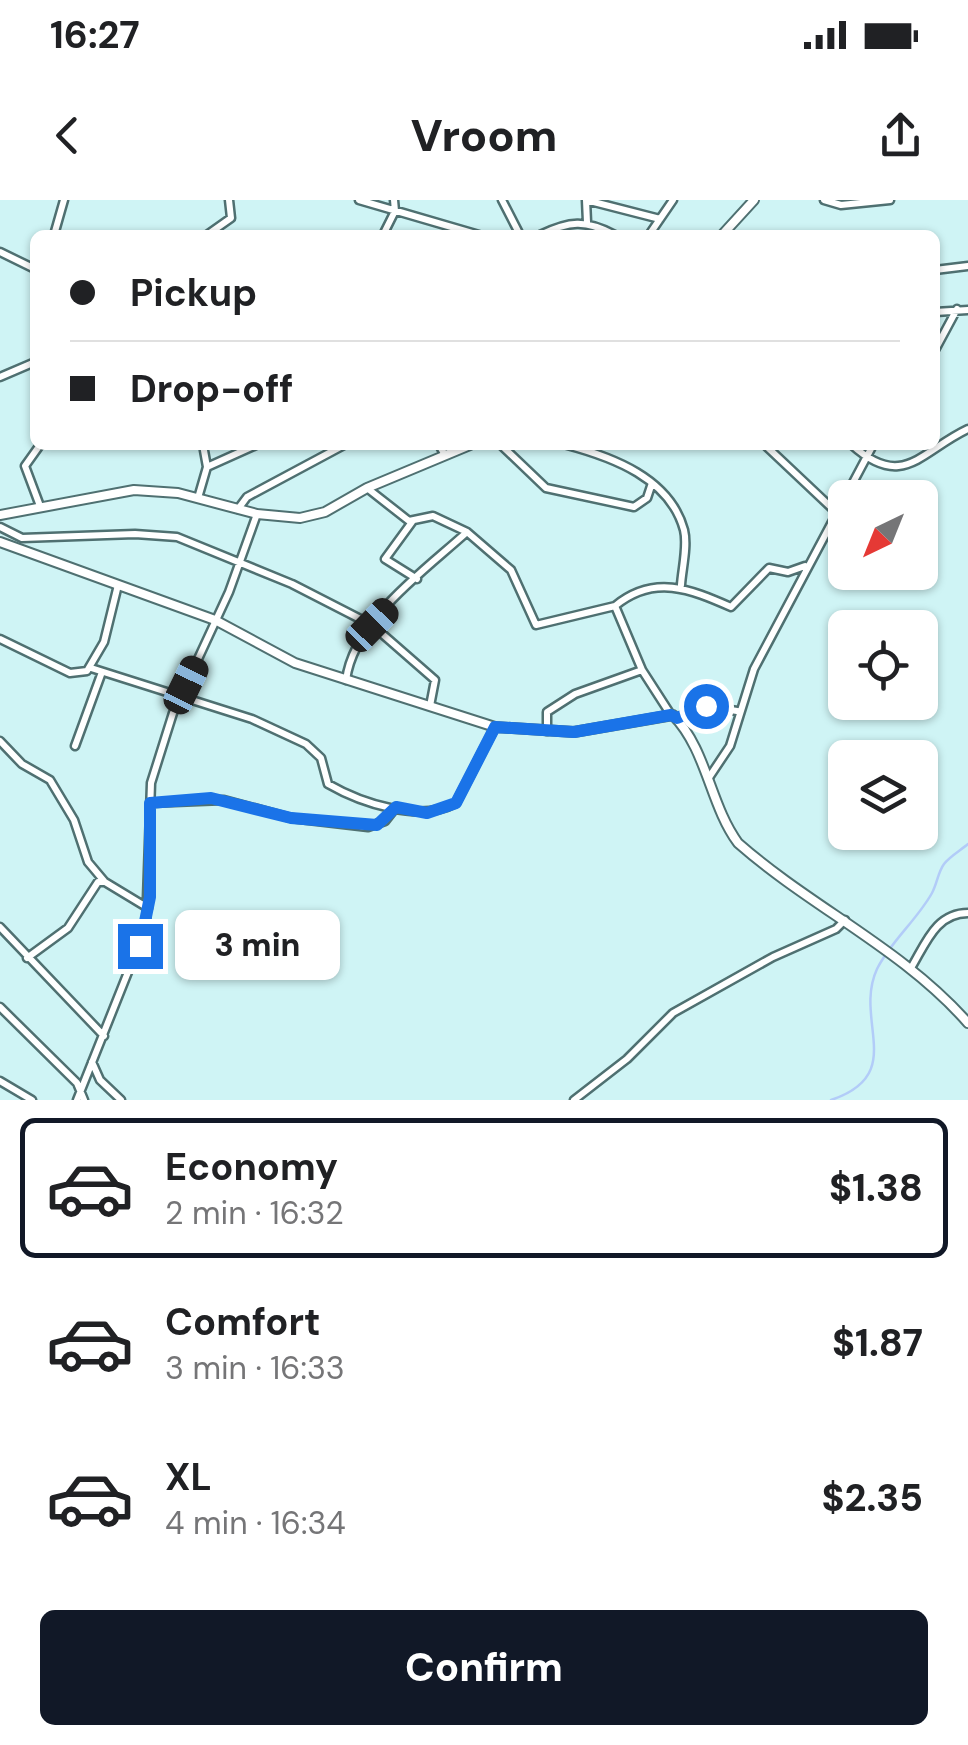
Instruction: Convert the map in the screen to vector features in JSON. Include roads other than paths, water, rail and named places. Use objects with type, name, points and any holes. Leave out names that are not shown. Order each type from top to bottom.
[{"type":"street","points":[[55,230],[64,200]]},
{"type":"street","points":[[213,230],[231,218],[230,200]]},
{"type":"street","points":[[361,200],[461,230]]},
{"type":"street","points":[[386,230],[394,200]]},
{"type":"street","points":[[502,200],[517,230]]},
{"type":"street","points":[[587,222],[586,200],[660,219]]},
{"type":"street","points":[[652,230],[673,200]]},
{"type":"street","points":[[727,230],[754,200]]},
{"type":"street","points":[[824,200],[840,205],[890,200]]},
{"type":"street","points":[[552,230],[570,222],[587,222],[604,230]]},
{"type":"street","points":[[0,252],[30,267]]},
{"type":"street","points":[[940,269],[968,266]]},
{"type":"street","points":[[940,341],[958,309]]},
{"type":"street","points":[[940,311],[968,310]]},
{"type":"street","points":[[0,377],[30,364]]},
{"type":"street","points":[[940,449],[968,430]]},
{"type":"street","points":[[36,450],[25,462],[40,506]]},
{"type":"street","points":[[198,498],[206,467],[204,450]]},
{"type":"street","points":[[206,467],[245,450]]},
{"type":"street","points":[[238,508],[247,496],[334,450]]},
{"type":"street","points":[[442,450],[445,455]]},
{"type":"street","points":[[0,515],[119,490],[198,498],[257,514],[300,518],[325,512],[368,488],[458,450]]},
{"type":"street","points":[[507,450],[546,488],[634,507],[647,498],[652,482]]},
{"type":"street","points":[[578,450],[652,482],[684,530],[681,585]]},
{"type":"street","points":[[770,450],[828,504]]},
{"type":"street","points":[[857,450],[885,468],[924,460],[939,450]]},
{"type":"street","points":[[853,480],[870,450]]},
{"type":"street","points":[[368,488],[412,522]]},
{"type":"street","points":[[81,1097],[92,1060],[134,964],[149,908],[151,783],[180,697],[257,514]]},
{"type":"street","points":[[417,580],[385,562],[412,522],[433,516],[467,532],[511,570],[536,625],[615,606],[637,591],[681,585],[732,607],[769,568],[788,572],[806,566]]},
{"type":"street","points":[[708,779],[730,746],[737,711],[828,526]]},
{"type":"street","points":[[0,527],[22,538],[168,535],[239,562],[372,625],[433,676],[430,706]]},
{"type":"street","points":[[346,680],[350,653],[372,625],[467,532]]},
{"type":"street","points":[[0,542],[214,620],[280,657],[495,727],[547,733],[674,717],[706,706],[737,711]]},
{"type":"street","points":[[91,668],[112,618],[118,585]]},
{"type":"street","points":[[615,606],[642,670],[674,717],[738,843],[939,990],[968,1023]]},
{"type":"street","points":[[0,639],[70,672],[91,668],[252,720],[306,744],[323,762],[322,774],[328,784],[427,813],[456,803],[495,727]]},
{"type":"street","points":[[547,733],[547,712],[566,698],[642,670]]},
{"type":"street","points":[[75,746],[102,672]]},
{"type":"street","points":[[0,741],[22,764],[50,780],[74,820],[88,862],[104,881],[149,908]]},
{"type":"street","points":[[150,803],[224,800],[291,818],[368,826],[385,821],[396,807]]},
{"type":"street","points":[[27,958],[68,928],[96,884],[104,881]]},
{"type":"street","points":[[910,968],[941,919],[950,913],[968,914]]},
{"type":"street","points":[[574,1100],[673,1014],[773,958],[836,929],[844,920]]},
{"type":"street","points":[[0,927],[104,1036]]},
{"type":"street","points":[[0,1007],[81,1097]]},
{"type":"street","points":[[92,1060],[100,1080],[121,1100]]},
{"type":"street","points":[[0,1081],[32,1100]]},
{"type":"waterway","points":[[831,1100],[854,1089],[867,1076],[873,1061],[871,988],[877,969],[926,903],[944,864],[968,844]]}]
